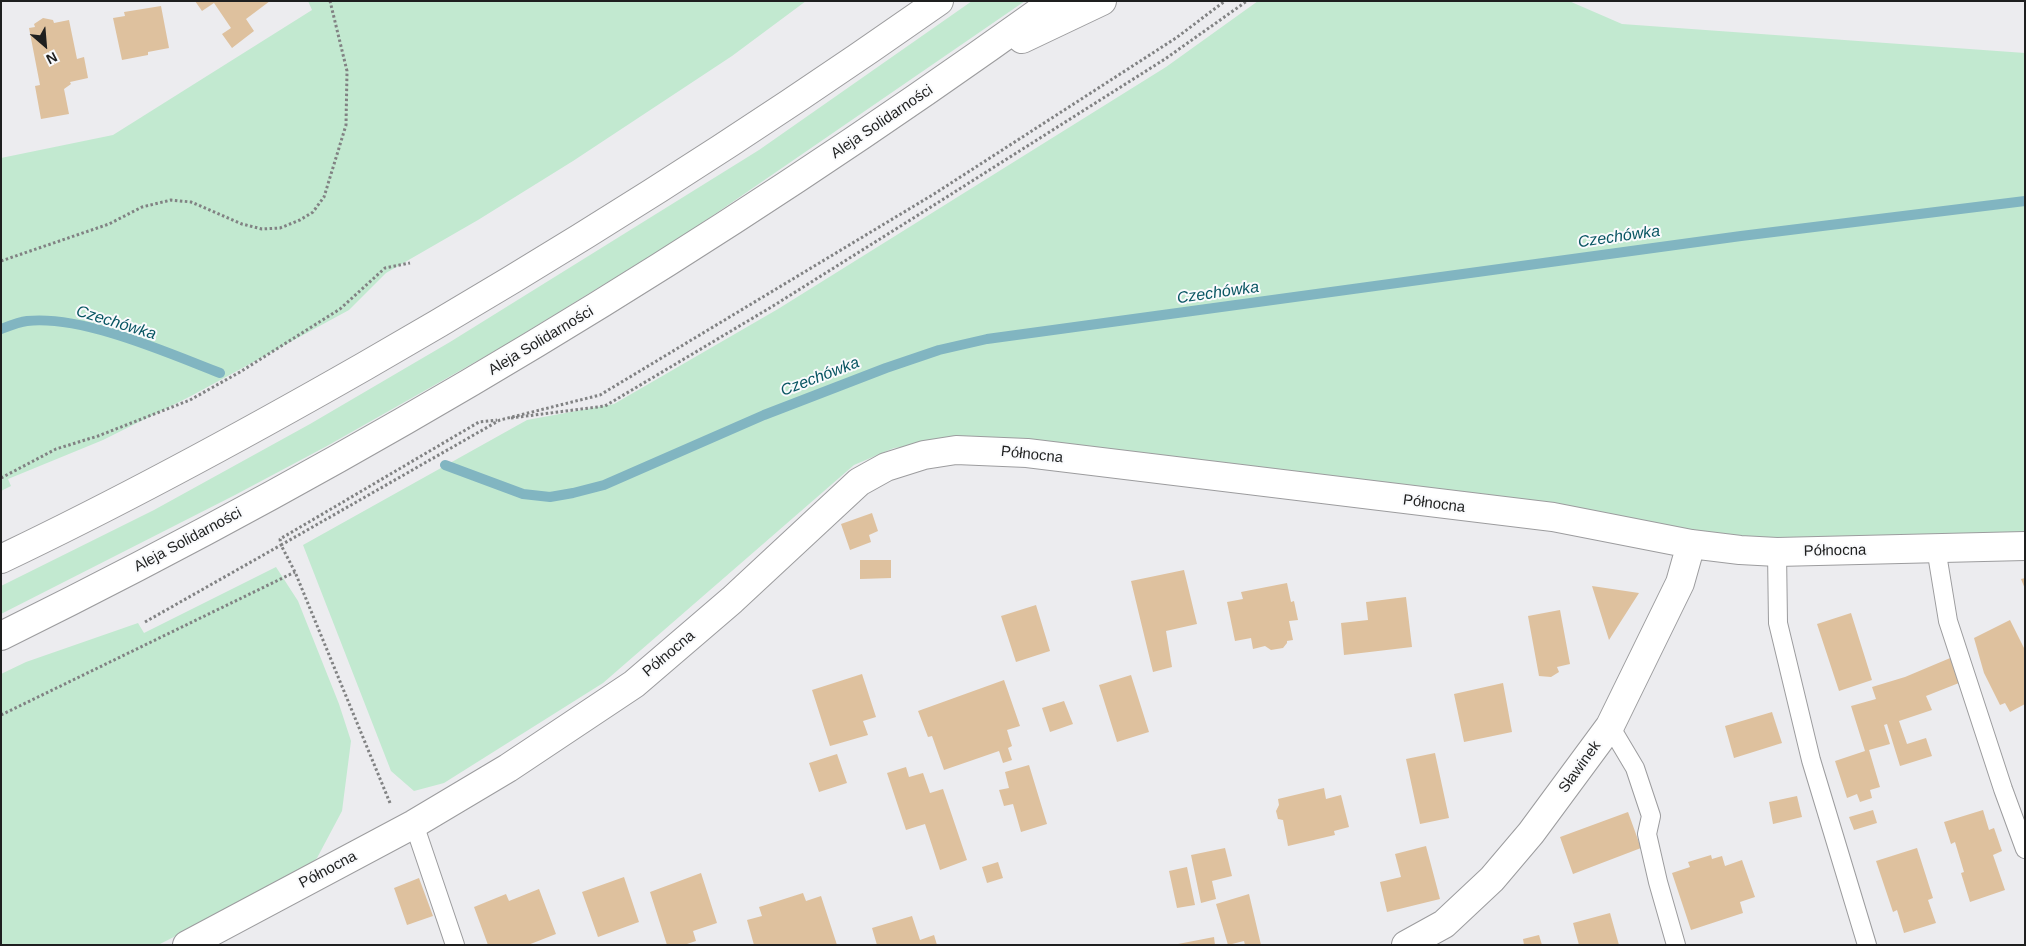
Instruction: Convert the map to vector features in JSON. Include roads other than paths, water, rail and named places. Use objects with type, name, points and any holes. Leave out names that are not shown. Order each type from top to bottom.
[{"type":"street","points":[[1,559],[200,458],[331,386],[492,292],[715,153],[939,1]]},
{"type":"street","name":"Aleja Solidarności","points":[[1,636],[202,533],[336,460],[493,370],[739,218],[906,107],[1054,1]]},
{"type":"street","points":[[968,64],[1102,1]]},
{"type":"street","name":"Północna","points":[[187,945],[408,828],[508,768],[634,684],[732,600],[859,482],[886,467],[924,455],[956,450],[1028,453],[1553,517],[1691,544],[1740,550],[1777,552],[2025,546]]},
{"type":"street","name":"Sławinek","points":[[1406,945],[1444,924],[1492,880],[1531,833],[1610,726],[1680,583],[1691,544]]},
{"type":"lane","points":[[1936,548],[1948,621],[2003,789],[2025,849]]},
{"type":"lane","points":[[1777,552],[1778,623],[1811,760],[1867,945]]},
{"type":"lane","points":[[1610,726],[1635,768],[1651,816],[1647,834],[1676,945]]},
{"type":"lane","points":[[408,828],[455,945]]},
{"type":"waterway","name":"Czechówka","points":[[445,465],[523,494],[550,497],[604,485],[764,415],[886,368],[939,350],[987,339],[1741,236],[2025,201]]},
{"type":"waterway","name":"Czechówka","points":[[1,329],[27,321],[73,324],[125,337],[220,373]]}]
